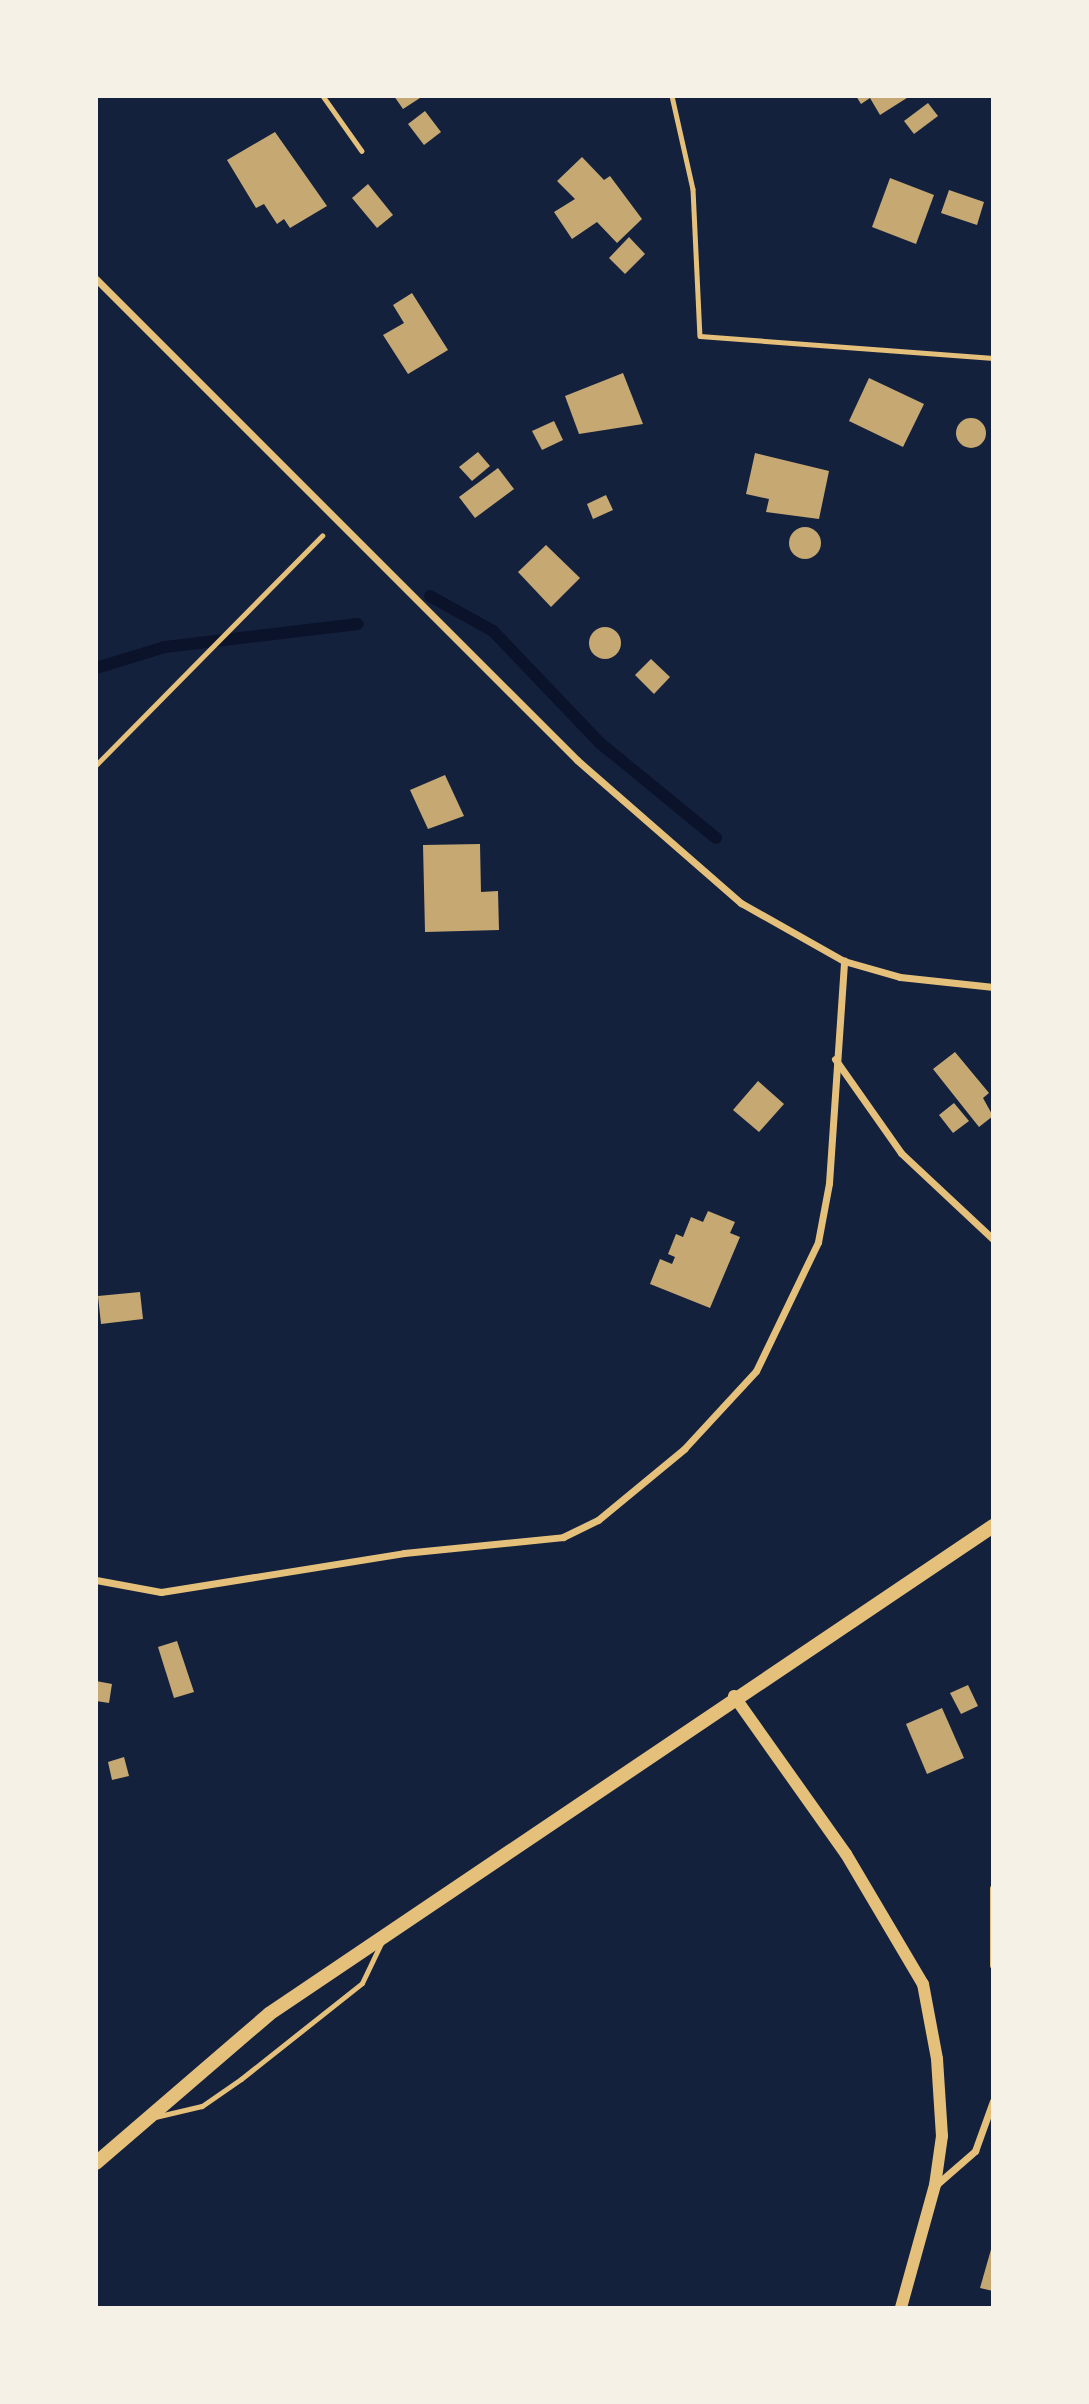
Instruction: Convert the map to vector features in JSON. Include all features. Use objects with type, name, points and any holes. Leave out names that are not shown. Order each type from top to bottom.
[{"type":"main road","points":[[96,2164],[142,2119],[269,2014],[386,1931],[734,1696],[993,1526]]},
{"type":"street","points":[[96,279],[337,521],[659,836],[741,903],[844,961],[900,976],[993,988]]},
{"type":"street","points":[[96,1580],[161,1592],[404,1553],[550,1539],[598,1520],[692,1441],[756,1371],[818,1242],[829,1183],[835,1058],[844,961]]},
{"type":"street","points":[[835,1058],[901,1153],[993,1239]]},
{"type":"street","points":[[734,1696],[846,1854],[922,1984],[941,2093],[935,2185],[901,2308]]},
{"type":"street","points":[[993,1888],[993,1965]]},
{"type":"street","points":[[935,2185],[975,2151],[993,2101]]},
{"type":"lane","points":[[142,2119],[202,2106],[262,2063],[362,1983],[386,1931]]},
{"type":"path","points":[[323,96],[362,151]]},
{"type":"path","points":[[672,96],[693,189],[699,336],[993,358]]},
{"type":"path","points":[[96,765],[337,521]]},
{"type":"building","points":[[394,96],[423,96],[403,109]]},
{"type":"building","points":[[856,96],[910,96],[880,115],[870,98],[861,104]]},
{"type":"building","points":[[928,103],[938,116],[914,134],[904,121]]},
{"type":"building","points":[[425,111],[441,132],[424,145],[408,124]]},
{"type":"building","points":[[275,132],[327,206],[290,228],[284,219],[277,224],[264,204],[256,208],[227,160]]},
{"type":"building","points":[[582,157],[604,180],[610,176],[642,219],[617,243],[597,222],[572,239],[554,212],[575,199],[557,181]]},
{"type":"building","points":[[890,178],[934,195],[916,244],[872,227]]},
{"type":"building","points":[[368,184],[393,215],[377,228],[352,198]]},
{"type":"building","points":[[949,190],[984,202],[977,225],[941,213]]},
{"type":"building","points":[[629,237],[645,254],[625,274],[609,258]]},
{"type":"building","points":[[412,293],[448,350],[408,374],[383,335],[404,323],[393,305]]},
{"type":"building","points":[[623,373],[643,424],[579,434],[565,396]]},
{"type":"building","points":[[869,378],[924,404],[903,447],[849,421]]},
{"type":"building","points":[[971,418],[982,422],[986,433],[982,444],[971,448],[960,444],[956,433],[960,422]]},
{"type":"building","points":[[554,421],[563,440],[542,450],[532,431]]},
{"type":"building","points":[[478,452],[490,466],[472,481],[459,467]]},
{"type":"building","points":[[755,453],[829,471],[819,519],[766,512],[769,499],[746,494]]},
{"type":"building","points":[[498,468],[514,489],[475,518],[459,497]]},
{"type":"building","points":[[606,495],[613,510],[593,519],[587,504]]},
{"type":"building","points":[[805,527],[816,532],[821,543],[816,554],[805,559],[794,554],[789,543],[794,532]]},
{"type":"building","points":[[546,545],[580,578],[551,607],[518,572]]},
{"type":"building","points":[[605,627],[616,632],[621,643],[616,654],[605,659],[594,654],[589,643],[594,632]]},
{"type":"building","points":[[651,659],[670,677],[654,694],[635,675]]},
{"type":"building","points":[[445,775],[464,816],[428,829],[410,790]]},
{"type":"building","points":[[480,844],[481,892],[498,891],[499,930],[425,932],[423,845]]},
{"type":"building","points":[[955,1052],[989,1093],[983,1098],[993,1116],[979,1127],[933,1069]]},
{"type":"building","points":[[758,1081],[784,1104],[759,1132],[733,1110]]},
{"type":"building","points":[[954,1103],[969,1121],[953,1133],[939,1115]]},
{"type":"building","points":[[708,1211],[735,1222],[730,1233],[740,1237],[710,1308],[650,1284],[660,1259],[672,1264],[675,1257],[668,1254],[676,1234],[683,1237],[691,1217],[703,1222]]},
{"type":"building","points":[[140,1292],[143,1319],[101,1324],[98,1296]]},
{"type":"building","points":[[177,1641],[194,1692],[174,1698],[158,1647]]},
{"type":"building","points":[[96,1681],[112,1684],[109,1703],[96,1701]]},
{"type":"building","points":[[968,1685],[978,1706],[961,1714],[950,1693]]},
{"type":"building","points":[[942,1708],[964,1758],[927,1774],[906,1724]]},
{"type":"building","points":[[124,1757],[129,1776],[112,1780],[108,1762]]},
{"type":"building","points":[[993,2246],[993,2291],[980,2288]]},
{"type":"waterway","points":[[430,596],[493,631],[600,743],[716,838]]},
{"type":"waterway","points":[[96,668],[165,647],[358,624]]}]
